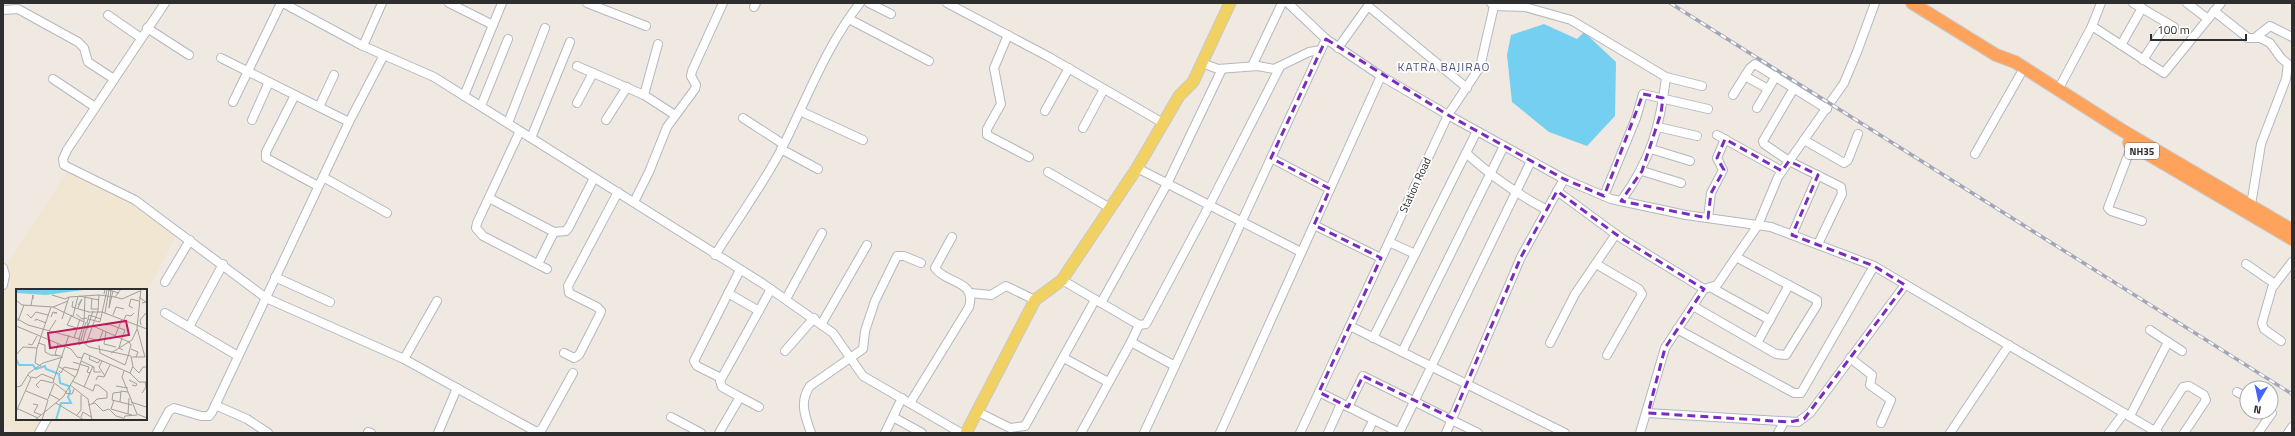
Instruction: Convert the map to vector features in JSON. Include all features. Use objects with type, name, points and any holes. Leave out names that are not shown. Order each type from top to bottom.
[{"type":"highway","name":"NH35","points":[[1912,3],[1996,55],[2020,75],[2132,145],[2292,239]]},
{"type":"highway","name":"NH35","points":[[1996,55],[2015,62],[2058,90],[2292,230]]},
{"type":"main road","points":[[966,433],[1035,300],[1062,280],[1137,168],[1180,96],[1225,3]]},
{"type":"main road","points":[[1180,96],[1193,82],[1230,3]]},
{"type":"street","points":[[165,3],[147,28],[64,156],[64,165],[135,200],[223,264],[266,298],[404,359],[537,432],[542,429],[573,373]]},
{"type":"street","points":[[233,102],[282,3],[363,46],[434,77],[634,202],[814,318],[833,333],[864,376],[960,433]]},
{"type":"street","points":[[363,46],[382,3]]},
{"type":"street","points":[[449,3],[493,25]]},
{"type":"street","points":[[464,96],[502,3]]},
{"type":"street","points":[[587,3],[646,26]]},
{"type":"street","points":[[634,202],[653,164],[663,134],[674,115],[695,89],[691,76],[692,71],[723,3]]},
{"type":"street","points":[[715,255],[782,147],[849,18],[860,3]]},
{"type":"street","points":[[869,3],[891,14]]},
{"type":"street","points":[[947,3],[1069,68],[1163,123]]},
{"type":"street","points":[[1252,66],[1282,3]]},
{"type":"street","points":[[1288,3],[1326,39],[1380,76],[1564,179],[1604,196],[1621,201],[1708,218],[1771,227],[1874,266],[2157,432],[2183,387],[2189,386],[2204,395],[2206,400],[2184,433]]},
{"type":"street","points":[[1640,433],[1648,413],[1665,348],[1693,306],[1708,289],[1717,285],[1758,225],[1782,171],[1844,83],[1875,3]]},
{"type":"street","points":[[2058,90],[2092,26],[2101,3]]},
{"type":"street","points":[[2133,3],[2170,25],[2143,60]]},
{"type":"street","points":[[2187,3],[2208,18]]},
{"type":"street","points":[[2092,26],[2162,72],[2167,71],[2221,3]]},
{"type":"street","points":[[1497,4],[1525,7],[1570,20],[1666,77],[1702,86]]},
{"type":"street","name":"Station Road","points":[[1300,433],[1448,115],[1477,75],[1484,58],[1497,4]]},
{"type":"street","points":[[1338,48],[1367,5],[1467,88]]},
{"type":"street","points":[[2121,45],[2142,8]]},
{"type":"street","points":[[3,10],[18,9],[78,42],[84,48],[88,62],[114,79]]},
{"type":"street","points":[[2214,11],[2248,38],[2256,37],[2270,43],[2289,67],[2261,144],[2252,206]]},
{"type":"street","points":[[108,15],[141,38]]},
{"type":"street","points":[[849,18],[929,61]]},
{"type":"street","points":[[2256,37],[2270,26],[2292,37]]},
{"type":"street","points":[[147,28],[189,55]]},
{"type":"street","points":[[508,123],[545,28]]},
{"type":"street","points":[[1008,35],[994,68],[1001,104],[987,129],[986,135],[1029,157]]},
{"type":"street","points":[[481,106],[508,39]]},
{"type":"street","points":[[1144,433],[1326,39]]},
{"type":"street","points":[[531,138],[570,42]]},
{"type":"street","points":[[644,95],[658,44]]},
{"type":"street","points":[[1202,63],[1222,69],[1252,66],[1279,68],[1308,52],[1321,50]]},
{"type":"street","points":[[157,433],[169,411],[174,408],[205,417],[212,412],[318,186],[384,55]]},
{"type":"street","points":[[221,58],[349,122]]},
{"type":"street","points":[[1733,95],[1752,65],[1755,64],[1827,108]]},
{"type":"street","points":[[577,66],[644,95],[674,115]]},
{"type":"street","points":[[1045,110],[1069,68]]},
{"type":"street","points":[[1062,280],[1139,324],[1147,322],[1209,206],[1279,68]]},
{"type":"street","points":[[978,412],[1010,428],[1025,426],[1167,184],[1222,69]]},
{"type":"street","points":[[577,103],[593,73]]},
{"type":"street","points":[[319,107],[334,75]]},
{"type":"street","points":[[1975,154],[2020,75]]},
{"type":"street","points":[[1220,433],[1380,76]]},
{"type":"street","points":[[1745,76],[1768,89]]},
{"type":"street","points":[[1756,108],[1776,76]]},
{"type":"street","points":[[1621,201],[1642,171],[1651,149],[1658,128],[1666,77]]},
{"type":"street","points":[[53,79],[95,107]]},
{"type":"street","points":[[252,120],[269,82]]},
{"type":"street","points":[[606,120],[627,88]]},
{"type":"street","points":[[1794,88],[1763,141],[1764,144],[1789,160],[1841,187],[1842,190],[1818,244]]},
{"type":"street","points":[[1083,128],[1104,89]]},
{"type":"street","points":[[1604,196],[1636,118],[1641,96],[1646,94],[1708,109]]},
{"type":"street","points":[[295,95],[266,152],[266,158],[318,186]]},
{"type":"street","points":[[800,111],[863,140]]},
{"type":"street","points":[[743,118],[782,147],[818,169]]},
{"type":"street","points":[[1658,128],[1697,136]]},
{"type":"street","points":[[520,131],[477,224],[478,233],[547,268]]},
{"type":"street","points":[[1374,338],[1477,131]]},
{"type":"street","points":[[1804,140],[1844,163],[1848,160],[1858,134]]},
{"type":"street","points":[[1717,135],[1782,171]]},
{"type":"street","points":[[1708,218],[1711,193],[1722,173],[1722,168],[1716,158],[1725,139]]},
{"type":"street","points":[[2132,145],[2108,208],[2111,211],[2142,221]]},
{"type":"street","points":[[1402,352],[1504,146]]},
{"type":"street","points":[[1651,149],[1690,162]]},
{"type":"street","points":[[1466,153],[1490,174],[1516,193],[1547,210]]},
{"type":"street","points":[[1271,158],[1330,189]]},
{"type":"street","points":[[1319,392],[1399,433],[1531,161]]},
{"type":"street","points":[[1137,168],[1301,252]]},
{"type":"street","points":[[1642,171],[1681,183]]},
{"type":"street","points":[[1048,172],[1110,208]]},
{"type":"street","points":[[1792,235],[1818,175]]},
{"type":"street","points":[[323,177],[387,214]]},
{"type":"street","points":[[489,198],[554,232],[566,232],[594,178]]},
{"type":"street","points":[[1446,433],[1521,257],[1564,179]]},
{"type":"street","points":[[1557,191],[1616,234],[1708,289],[1770,320]]},
{"type":"street","points":[[564,353],[574,358],[579,355],[600,314],[601,311],[598,307],[569,293],[568,286],[618,192]]},
{"type":"street","points":[[1314,225],[1381,258]]},
{"type":"street","points":[[538,264],[554,232]]},
{"type":"street","points":[[786,299],[822,233]]},
{"type":"street","points":[[1550,343],[1575,294],[1616,234]]},
{"type":"street","points":[[952,237],[935,268],[970,293],[991,296],[1006,286],[1035,300]]},
{"type":"street","points":[[165,282],[190,240]]},
{"type":"street","points":[[1389,242],[1415,254]]},
{"type":"street","points":[[822,324],[867,245]]},
{"type":"street","points":[[811,433],[802,405],[806,392],[810,386],[864,347],[865,331],[875,301],[897,256],[904,256],[921,263]]},
{"type":"street","points":[[1693,306],[1776,354],[1786,355],[1817,305],[1817,300],[1814,297],[1736,257]]},
{"type":"street","points":[[2281,341],[2264,329],[2262,323],[2270,293],[2292,262]]},
{"type":"street","points":[[189,327],[223,264]]},
{"type":"street","points":[[1596,264],[1639,290],[1642,294],[1607,355]]},
{"type":"street","points":[[2246,264],[2275,284]]},
{"type":"street","points":[[1677,329],[1794,393],[1801,393],[1874,266]]},
{"type":"street","points":[[3,268],[5,275],[3,285]]},
{"type":"street","points":[[721,378],[697,366],[694,361],[740,270]]},
{"type":"street","points":[[275,277],[330,302]]},
{"type":"street","points":[[1757,343],[1790,285]]},
{"type":"street","points":[[1648,413],[1798,422],[1810,414],[1905,285]]},
{"type":"street","points":[[759,407],[722,387],[720,381],[771,290]]},
{"type":"street","points":[[910,403],[969,307],[972,299],[970,293]]},
{"type":"street","points":[[728,294],[759,311]]},
{"type":"street","points":[[404,359],[437,302]]},
{"type":"street","points":[[165,313],[238,356]]},
{"type":"street","points":[[785,352],[814,318]]},
{"type":"street","points":[[1081,433],[1131,342],[1139,324]]},
{"type":"street","points":[[1350,326],[1565,433]]},
{"type":"street","points":[[2150,330],[2182,351]]},
{"type":"street","points":[[1131,342],[1175,366]]},
{"type":"street","points":[[2109,433],[2127,415],[2168,342]]},
{"type":"street","points":[[1950,433],[2009,345]]},
{"type":"street","points":[[1064,358],[1108,382]]},
{"type":"street","points":[[1850,358],[1872,375],[1870,385],[1891,400],[1881,423]]},
{"type":"street","points":[[1328,433],[1363,376],[1452,418],[1474,432]]},
{"type":"street","points":[[438,433],[457,388]]},
{"type":"street","points":[[719,433],[740,397]]},
{"type":"street","points":[[885,433],[902,398]]},
{"type":"street","points":[[215,405],[247,419],[268,433]]},
{"type":"street","points":[[671,417],[701,433]]},
{"type":"street","points":[[893,417],[922,433]]},
{"type":"street","points":[[39,433],[46,420]]},
{"type":"street","points":[[1367,433],[1373,420]]},
{"type":"street","points":[[2258,433],[2267,420]]},
{"type":"street","points":[[1778,433],[1784,422]]},
{"type":"street","points":[[2288,433],[2292,427]]},
{"type":"highlighted area","points":[[1326,39],[1448,115],[1564,179],[1604,196],[1643,94],[1663,98],[1661,113],[1642,171],[1621,201],[1708,218],[1711,193],[1724,170],[1717,158],[1725,139],[1782,171],[1789,161],[1818,175],[1792,235],[1874,266],[1905,285],[1804,419],[1790,422],[1648,413],[1665,348],[1704,289],[1621,238],[1557,191],[1521,257],[1452,418],[1363,376],[1348,407],[1319,392],[1381,258],[1314,225],[1330,189],[1271,158]]},
{"type":"shaded area","points":[[67,172],[126,198],[176,235],[147,291],[147,289],[16,289],[16,420],[52,420],[45,433],[18,433],[3,424],[3,271]]},
{"type":"water","points":[[1544,24],[1577,39],[1584,32],[1616,62],[1615,116],[1587,146],[1549,132],[1512,102],[1507,55],[1511,35]]},
{"type":"railway","points":[[1670,3],[2292,394]]},
{"type":"district","name":"KATRA BAJIRAO","points":[[1444,66]]}]
